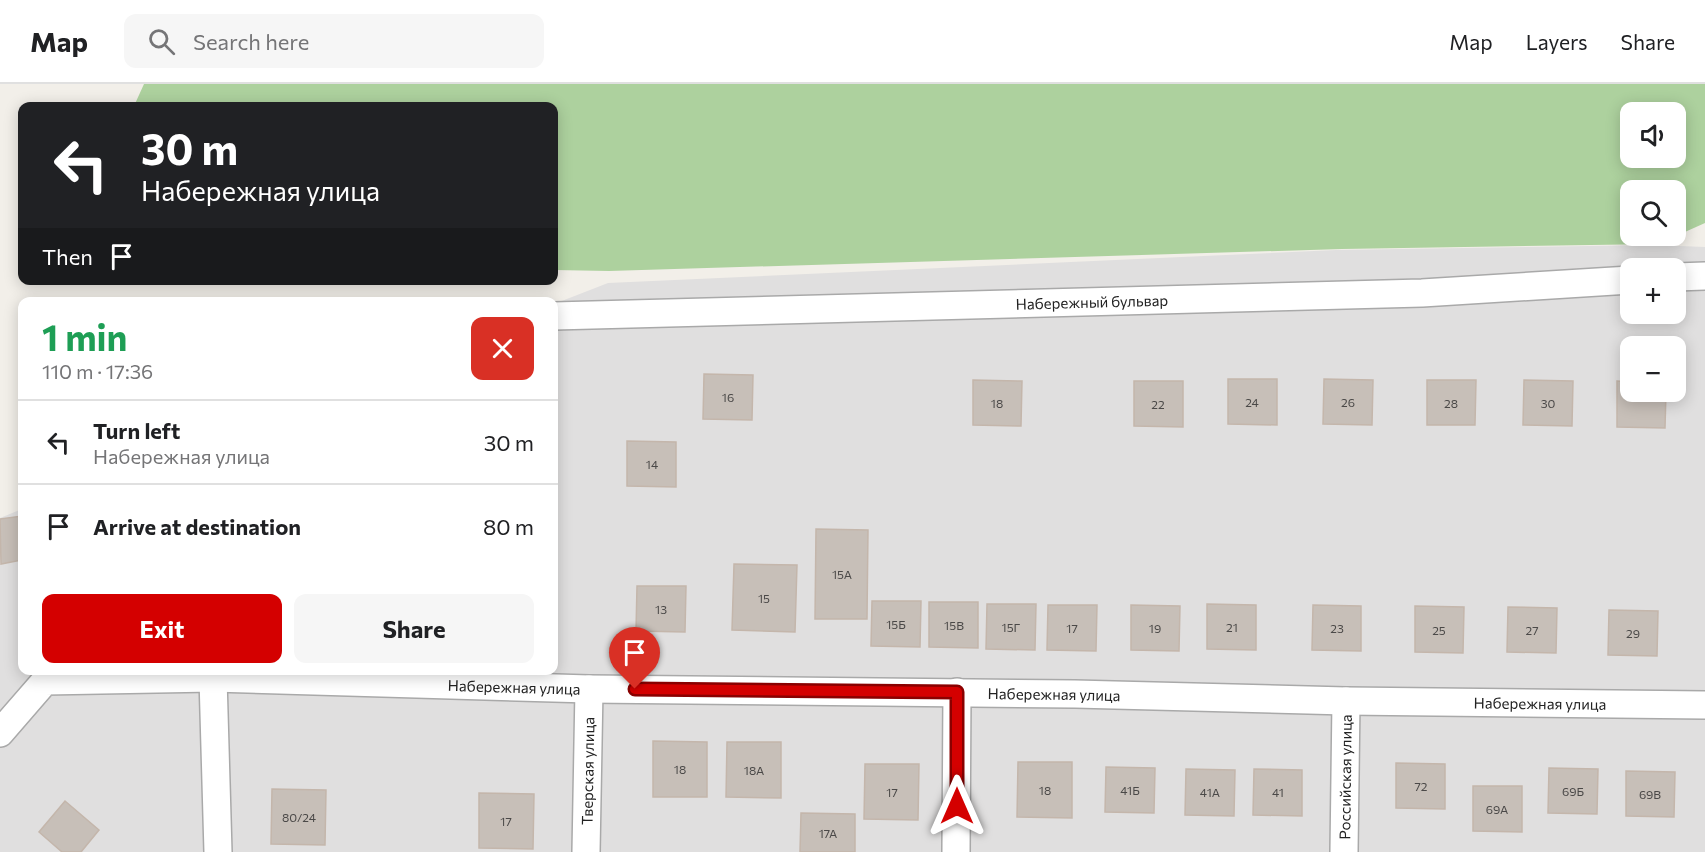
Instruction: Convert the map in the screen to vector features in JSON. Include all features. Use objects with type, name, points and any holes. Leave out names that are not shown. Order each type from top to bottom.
[{"type":"street","points":[[1686,277],[1705,276]]},
{"type":"street","name":"Набережный бульвар","points":[[558,316],[1422,293],[1620,281]]},
{"type":"street","points":[[213,678],[218,852]]},
{"type":"street","name":"Набережная улица","points":[[0,733],[45,681],[213,678],[589,689],[957,692],[1346,701],[1705,705]]},
{"type":"street","name":"Тверская улица","points":[[586,852],[589,689]]},
{"type":"street","points":[[956,852],[957,692]]},
{"type":"street","name":"Российская улица","points":[[1344,852],[1346,701]]},
{"type":"shaded area","points":[[1620,246],[1705,247],[1705,852],[0,852],[0,518],[18,511],[18,675],[558,675],[558,302],[608,283],[1336,250]]},
{"type":"green space","points":[[144,84],[1705,84],[1705,223],[1686,232],[1686,180],[1620,180],[1620,245],[1342,249],[609,271],[558,270],[558,102],[136,102]]},
{"type":"building","points":[[704,374],[753,375],[752,420],[703,419]]},
{"type":"building","points":[[1228,379],[1277,379],[1277,425],[1228,424]]},
{"type":"building","points":[[1324,379],[1373,380],[1372,425],[1323,424]]},
{"type":"building","points":[[973,380],[1022,381],[1021,426],[973,425]]},
{"type":"building","points":[[1427,380],[1476,380],[1475,425],[1427,425]]},
{"type":"building","points":[[1524,380],[1573,381],[1572,426],[1523,425]]},
{"type":"building","points":[[1134,381],[1183,381],[1183,427],[1134,426]]},
{"type":"building","points":[[1617,381],[1620,381],[1620,402],[1666,402],[1665,428],[1617,427]]},
{"type":"building","points":[[627,441],[676,442],[676,487],[627,486]]},
{"type":"building","points":[[18,517],[18,561],[1,564],[0,519]]},
{"type":"building","points":[[816,529],[868,530],[867,619],[815,619]]},
{"type":"building","points":[[734,564],[797,565],[795,632],[732,630]]},
{"type":"building","points":[[637,586],[686,586],[685,632],[636,631]]},
{"type":"building","points":[[872,601],[921,601],[920,647],[871,646]]},
{"type":"building","points":[[929,602],[978,602],[978,648],[929,647]]},
{"type":"building","points":[[987,604],[1036,604],[1035,650],[986,649]]},
{"type":"building","points":[[1207,604],[1256,605],[1256,650],[1207,649]]},
{"type":"building","points":[[1048,605],[1097,605],[1096,651],[1047,650]]},
{"type":"building","points":[[1131,605],[1180,606],[1179,651],[1131,650]]},
{"type":"building","points":[[1313,605],[1361,606],[1361,651],[1312,650]]},
{"type":"building","points":[[1415,606],[1464,607],[1463,653],[1415,652]]},
{"type":"building","points":[[1508,607],[1557,608],[1556,653],[1507,652]]},
{"type":"building","points":[[1609,610],[1658,611],[1657,656],[1608,655]]},
{"type":"building","points":[[653,741],[707,742],[707,797],[653,797]]},
{"type":"building","points":[[727,742],[781,742],[781,798],[726,797]]},
{"type":"building","points":[[1018,762],[1072,762],[1072,818],[1017,817]]},
{"type":"building","points":[[1396,763],[1445,764],[1445,809],[1396,808]]},
{"type":"building","points":[[865,764],[919,764],[918,820],[864,819]]},
{"type":"building","points":[[1106,767],[1155,768],[1154,813],[1105,812]]},
{"type":"building","points":[[1549,768],[1598,769],[1597,814],[1548,813]]},
{"type":"building","points":[[1186,769],[1235,770],[1234,816],[1185,815]]},
{"type":"building","points":[[1254,769],[1302,770],[1302,816],[1253,815]]},
{"type":"building","points":[[1626,771],[1675,772],[1674,817],[1626,816]]},
{"type":"building","points":[[1473,786],[1522,786],[1522,832],[1473,831]]},
{"type":"building","points":[[272,789],[326,790],[325,845],[271,844]]},
{"type":"building","points":[[479,793],[534,794],[533,849],[479,848]]},
{"type":"building","points":[[65,801],[99,830],[81,852],[62,852],[39,832]]},
{"type":"building","points":[[801,813],[855,814],[855,852],[800,852]]},
{"type":"route","points":[[635,689],[957,692],[957,806]]}]
